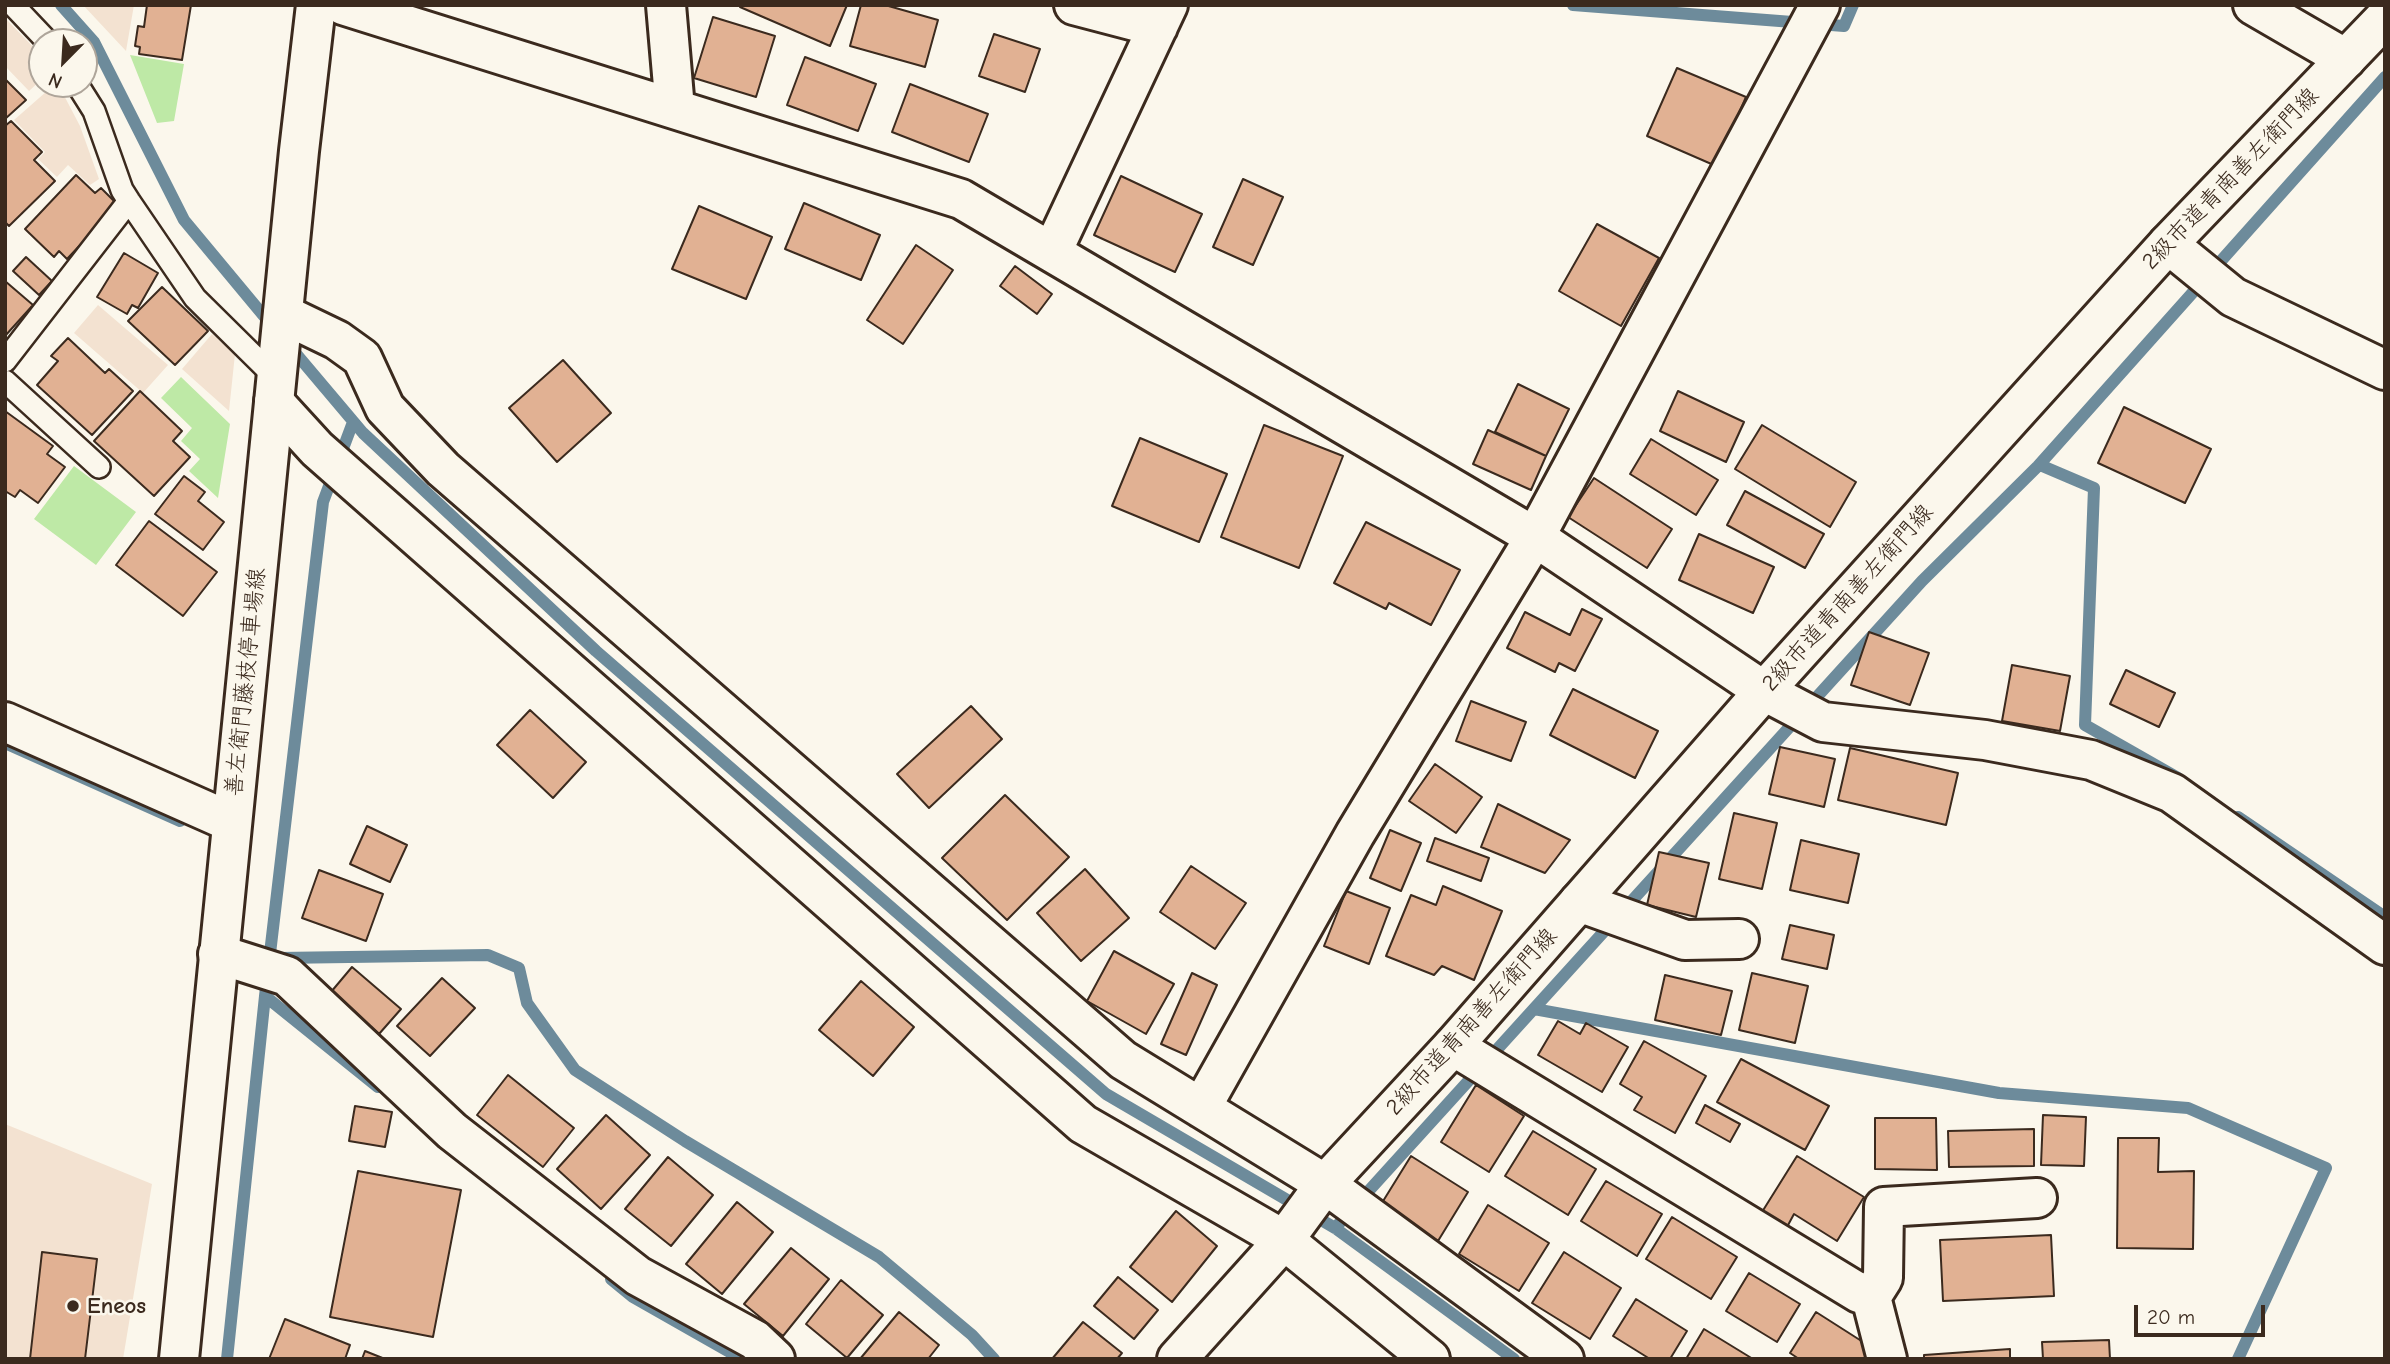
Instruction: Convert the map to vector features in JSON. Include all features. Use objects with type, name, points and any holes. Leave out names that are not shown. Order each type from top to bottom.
[{"type":"street","name":"善左衛門藤枝停車場線","points":[[179,1359],[277,353],[316,5]]},
{"type":"street","points":[[342,5],[961,198],[1535,537],[1764,691],[1823,722],[1985,740],[2091,760],[2172,793],[2385,945]]},
{"type":"street","points":[[666,5],[675,109]]},
{"type":"street","points":[[1052,252],[1163,16],[1074,5]]},
{"type":"street","points":[[1201,1108],[1354,834],[1535,537],[1820,5]]},
{"type":"street","points":[[2253,5],[2346,59]]},
{"type":"street","name":"2級市道青南善左衛門線","points":[[1286,1237],[1324,1186],[1453,1046],[1764,691],[2168,244],[2385,18]]},
{"type":"street","points":[[2168,244],[2233,297],[2385,370]]},
{"type":"street","points":[[1430,1359],[1286,1237],[1083,1124],[317,449],[277,353],[337,340],[362,358],[386,408],[443,469],[1123,1060],[1324,1186],[1564,1359]]},
{"type":"street","points":[[5,723],[232,822]]},
{"type":"street","points":[[1579,902],[1685,940],[1739,939]]},
{"type":"street","points":[[218,954],[287,976],[452,1131],[638,1276],[755,1340],[775,1359]]},
{"type":"street","points":[[1453,1046],[1859,1293],[1871,1297]]},
{"type":"street","points":[[1887,1359],[1871,1297],[1883,1278],[1884,1207],[2037,1198]]},
{"type":"street","points":[[1178,1359],[1286,1237]]},
{"type":"lane","points":[[13,5],[35,28]]},
{"type":"lane","points":[[86,98],[94,111],[122,190],[195,298],[230,333],[277,353]]},
{"type":"lane","points":[[5,361],[129,201]]},
{"type":"lane","points":[[5,381],[99,467]]},
{"type":"shaded area","points":[[83,5],[134,5],[126,51]]},
{"type":"shaded area","points":[[7,20],[28,42],[28,90],[5,66]]},
{"type":"shaded area","points":[[39,98],[65,98],[80,126],[99,179],[90,185],[68,165],[57,177],[38,159],[45,152],[14,120]]},
{"type":"shaded area","points":[[98,305],[168,365],[143,393],[74,333]]},
{"type":"shaded area","points":[[212,334],[235,354],[229,411],[182,369]]},
{"type":"shaded area","points":[[5,1124],[152,1184],[123,1359],[5,1359]]},
{"type":"green space","points":[[130,55],[184,64],[174,121],[157,123]]},
{"type":"green space","points":[[181,377],[230,424],[218,498],[189,471],[200,459],[181,441],[192,428],[161,398]]},
{"type":"green space","points":[[74,466],[136,512],[96,565],[34,519]]},
{"type":"building","points":[[147,5],[191,5],[182,60],[139,54],[140,47],[135,46],[138,26],[144,27]]},
{"type":"building","points":[[740,5],[847,5],[830,46]]},
{"type":"building","points":[[861,5],[885,5],[938,20],[925,67],[850,46]]},
{"type":"building","points":[[713,17],[775,36],[756,97],[694,78]]},
{"type":"building","points":[[994,34],[1040,49],[1025,92],[979,76]]},
{"type":"building","points":[[805,57],[876,84],[858,131],[787,105]]},
{"type":"building","points":[[1677,68],[1746,97],[1716,166],[1647,136]]},
{"type":"building","points":[[5,79],[26,100],[5,119]]},
{"type":"building","points":[[910,84],[988,114],[969,162],[892,132]]},
{"type":"building","points":[[11,121],[42,152],[34,160],[55,181],[9,226],[5,222],[5,126]]},
{"type":"building","points":[[76,175],[95,193],[101,188],[118,205],[67,259],[59,251],[54,257],[25,229]]},
{"type":"building","points":[[1121,176],[1202,214],[1175,272],[1094,235]]},
{"type":"building","points":[[1243,179],[1283,197],[1253,265],[1213,247]]},
{"type":"building","points":[[804,203],[880,235],[861,280],[785,249]]},
{"type":"building","points":[[699,206],[772,237],[746,299],[672,269]]},
{"type":"building","points":[[1597,224],[1659,258],[1621,326],[1559,291]]},
{"type":"building","points":[[916,245],[953,270],[903,344],[867,320]]},
{"type":"building","points":[[124,253],[158,273],[138,308],[132,305],[127,314],[97,297]]},
{"type":"building","points":[[26,257],[52,281],[39,295],[13,271]]},
{"type":"building","points":[[1015,266],[1052,294],[1037,314],[1000,286]]},
{"type":"building","points":[[5,281],[33,305],[5,336]]},
{"type":"building","points":[[162,287],[208,331],[175,365],[128,321]]},
{"type":"building","points":[[68,338],[105,373],[109,369],[133,391],[92,435],[37,385],[58,361],[51,356]]},
{"type":"building","points":[[563,360],[611,413],[557,462],[509,408]]},
{"type":"building","points":[[1518,384],[1569,409],[1546,456],[1495,432]]},
{"type":"building","points":[[140,391],[182,431],[173,441],[190,457],[154,496],[94,441]]},
{"type":"building","points":[[1678,391],[1744,422],[1726,462],[1660,431]]},
{"type":"building","points":[[2124,407],[2211,449],[2185,503],[2098,463]]},
{"type":"building","points":[[5,411],[53,446],[47,454],[65,467],[38,503],[20,490],[15,497],[5,491]]},
{"type":"building","points":[[1264,425],[1343,456],[1299,568],[1221,537]]},
{"type":"building","points":[[1762,425],[1856,482],[1830,527],[1735,469]]},
{"type":"building","points":[[1488,430],[1546,456],[1531,490],[1473,464]]},
{"type":"building","points":[[1140,438],[1227,474],[1199,542],[1112,506]]},
{"type":"building","points":[[1651,439],[1718,480],[1696,515],[1630,474]]},
{"type":"building","points":[[184,476],[205,492],[198,501],[224,522],[203,550],[155,514]]},
{"type":"building","points":[[1594,478],[1672,529],[1647,568],[1568,517]]},
{"type":"building","points":[[1745,491],[1824,534],[1805,568],[1727,525]]},
{"type":"building","points":[[149,521],[217,572],[183,616],[116,565]]},
{"type":"building","points":[[1366,522],[1460,570],[1431,625],[1389,603],[1386,609],[1334,583]]},
{"type":"building","points":[[1699,534],[1774,567],[1753,613],[1679,580]]},
{"type":"building","points":[[1582,609],[1602,619],[1575,671],[1559,663],[1555,672],[1507,648],[1525,612],[1570,635]]},
{"type":"building","points":[[1869,632],[1929,653],[1910,705],[1851,685]]},
{"type":"building","points":[[2012,665],[2070,676],[2060,731],[2002,721]]},
{"type":"building","points":[[2126,670],[2175,693],[2159,727],[2110,704]]},
{"type":"building","points":[[1573,689],[1658,731],[1635,778],[1550,735]]},
{"type":"building","points":[[1471,701],[1526,722],[1511,761],[1456,741]]},
{"type":"building","points":[[971,706],[1002,739],[929,808],[897,774]]},
{"type":"building","points":[[530,710],[586,762],[553,798],[497,745]]},
{"type":"building","points":[[1780,747],[1835,759],[1824,807],[1769,794]]},
{"type":"building","points":[[1850,748],[1958,773],[1946,825],[1838,800]]},
{"type":"building","points":[[1435,764],[1482,797],[1456,833],[1409,801]]},
{"type":"building","points":[[1005,795],[1069,857],[1007,920],[942,858]]},
{"type":"building","points":[[1498,804],[1570,840],[1545,873],[1481,847]]},
{"type":"building","points":[[1734,813],[1777,823],[1762,889],[1719,879]]},
{"type":"building","points":[[367,826],[407,845],[390,882],[350,864]]},
{"type":"building","points":[[1390,830],[1421,843],[1401,891],[1370,878]]},
{"type":"building","points":[[1435,838],[1489,858],[1481,881],[1427,861]]},
{"type":"building","points":[[1801,840],[1859,854],[1848,903],[1790,890]]},
{"type":"building","points":[[1659,852],[1709,863],[1696,917],[1647,905]]},
{"type":"building","points":[[1191,866],[1246,903],[1215,949],[1160,912]]},
{"type":"building","points":[[1085,869],[1129,918],[1081,961],[1037,913]]},
{"type":"building","points":[[319,870],[383,894],[366,941],[302,918]]},
{"type":"building","points":[[1443,886],[1502,911],[1474,980],[1442,966],[1434,975],[1386,956],[1411,895],[1436,905]]},
{"type":"building","points":[[1346,891],[1390,908],[1369,964],[1324,946]]},
{"type":"building","points":[[1790,925],[1834,935],[1827,969],[1782,959]]},
{"type":"building","points":[[1114,951],[1174,984],[1146,1034],[1087,1001]]},
{"type":"building","points":[[352,967],[401,1009],[379,1034],[331,992]]},
{"type":"building","points":[[1192,973],[1217,985],[1186,1055],[1161,1044]]},
{"type":"building","points":[[1752,973],[1808,986],[1795,1043],[1739,1030]]},
{"type":"building","points":[[1665,975],[1732,991],[1721,1035],[1655,1020]]},
{"type":"building","points":[[442,978],[475,1008],[430,1056],[397,1026]]},
{"type":"building","points":[[861,981],[914,1027],[873,1076],[819,1030]]},
{"type":"building","points":[[1558,1021],[1580,1034],[1586,1023],[1628,1047],[1602,1092],[1538,1055]]},
{"type":"building","points":[[1644,1041],[1706,1076],[1675,1133],[1634,1110],[1642,1097],[1620,1084]]},
{"type":"building","points":[[1741,1059],[1829,1106],[1805,1150],[1717,1102]]},
{"type":"building","points":[[508,1075],[574,1128],[543,1167],[477,1115]]},
{"type":"building","points":[[1476,1085],[1524,1116],[1489,1172],[1441,1142]]},
{"type":"building","points":[[1705,1105],[1740,1124],[1730,1142],[1696,1123]]},
{"type":"building","points":[[355,1106],[392,1112],[385,1147],[349,1141]]},
{"type":"building","points":[[606,1115],[650,1155],[601,1209],[557,1169]]},
{"type":"building","points":[[2043,1115],[2086,1117],[2084,1166],[2041,1165]]},
{"type":"building","points":[[1875,1118],[1936,1118],[1937,1170],[1875,1169]]},
{"type":"building","points":[[2034,1129],[2034,1166],[1949,1167],[1948,1131]]},
{"type":"building","points":[[1533,1131],[1596,1169],[1568,1215],[1505,1176]]},
{"type":"building","points":[[2118,1138],[2159,1138],[2158,1172],[2194,1171],[2193,1249],[2117,1248]]},
{"type":"building","points":[[1411,1156],[1468,1192],[1438,1241],[1380,1206]]},
{"type":"building","points":[[1797,1156],[1864,1197],[1837,1241],[1794,1214],[1787,1227],[1762,1212]]},
{"type":"building","points":[[668,1157],[713,1195],[671,1246],[625,1209]]},
{"type":"building","points":[[358,1171],[461,1190],[433,1337],[330,1317]]},
{"type":"building","points":[[1606,1181],[1662,1214],[1637,1256],[1581,1221]]},
{"type":"building","points":[[737,1202],[773,1232],[722,1294],[686,1264]]},
{"type":"building","points":[[1488,1205],[1549,1243],[1519,1291],[1459,1254]]},
{"type":"building","points":[[1176,1211],[1217,1246],[1172,1302],[1130,1267]]},
{"type":"building","points":[[1672,1217],[1737,1257],[1711,1299],[1646,1259]]},
{"type":"building","points":[[2051,1235],[2054,1296],[1943,1301],[1940,1240]]},
{"type":"building","points":[[791,1248],[829,1279],[783,1336],[744,1304]]},
{"type":"building","points":[[42,1252],[97,1259],[85,1359],[30,1359]]},
{"type":"building","points":[[1564,1252],[1621,1288],[1590,1339],[1532,1303]]},
{"type":"building","points":[[1749,1273],[1800,1304],[1777,1342],[1726,1311]]},
{"type":"building","points":[[1118,1277],[1158,1310],[1134,1339],[1094,1306]]},
{"type":"building","points":[[841,1280],[883,1315],[847,1358],[806,1324]]},
{"type":"building","points":[[1636,1299],[1687,1331],[1670,1359],[1650,1359],[1613,1336]]},
{"type":"building","points":[[899,1312],[939,1345],[928,1359],[860,1359]]},
{"type":"building","points":[[1816,1312],[1874,1349],[1868,1359],[1799,1359],[1790,1353]]},
{"type":"building","points":[[285,1319],[350,1345],[345,1359],[269,1359]]},
{"type":"building","points":[[1083,1322],[1122,1353],[1117,1359],[1052,1359]]},
{"type":"building","points":[[1704,1329],[1753,1359],[1686,1359]]},
{"type":"building","points":[[2109,1340],[2110,1359],[2043,1359],[2042,1342]]},
{"type":"building","points":[[2010,1349],[2010,1359],[1924,1359],[1924,1355]]},
{"type":"building","points":[[365,1351],[385,1359],[362,1359]]},
{"type":"waterway","points":[[61,5],[94,42],[184,220],[273,327]]},
{"type":"waterway","points":[[1573,5],[1844,26],[1853,5]]},
{"type":"waterway","points":[[1335,1228],[1922,581],[2038,466],[2385,77]]},
{"type":"waterway","points":[[287,343],[363,433],[596,651],[1106,1094],[1335,1228],[1514,1359]]},
{"type":"waterway","points":[[353,422],[323,502],[265,996],[378,1087]]},
{"type":"waterway","points":[[2038,466],[2094,488],[2085,725],[2178,778]]},
{"type":"waterway","points":[[5,743],[180,821]]},
{"type":"waterway","points":[[2238,817],[2385,917]]},
{"type":"waterway","points":[[279,958],[488,955],[519,968],[527,1003],[575,1070],[685,1141],[879,1257],[972,1335],[994,1359]]},
{"type":"waterway","points":[[227,1359],[265,996]]},
{"type":"waterway","points":[[1534,1009],[1999,1093],[2188,1108],[2326,1168],[2238,1359]]},
{"type":"waterway","points":[[611,1279],[633,1297],[742,1359]]},
{"type":"place","name":"Eneos","points":[[73,1306]]}]
